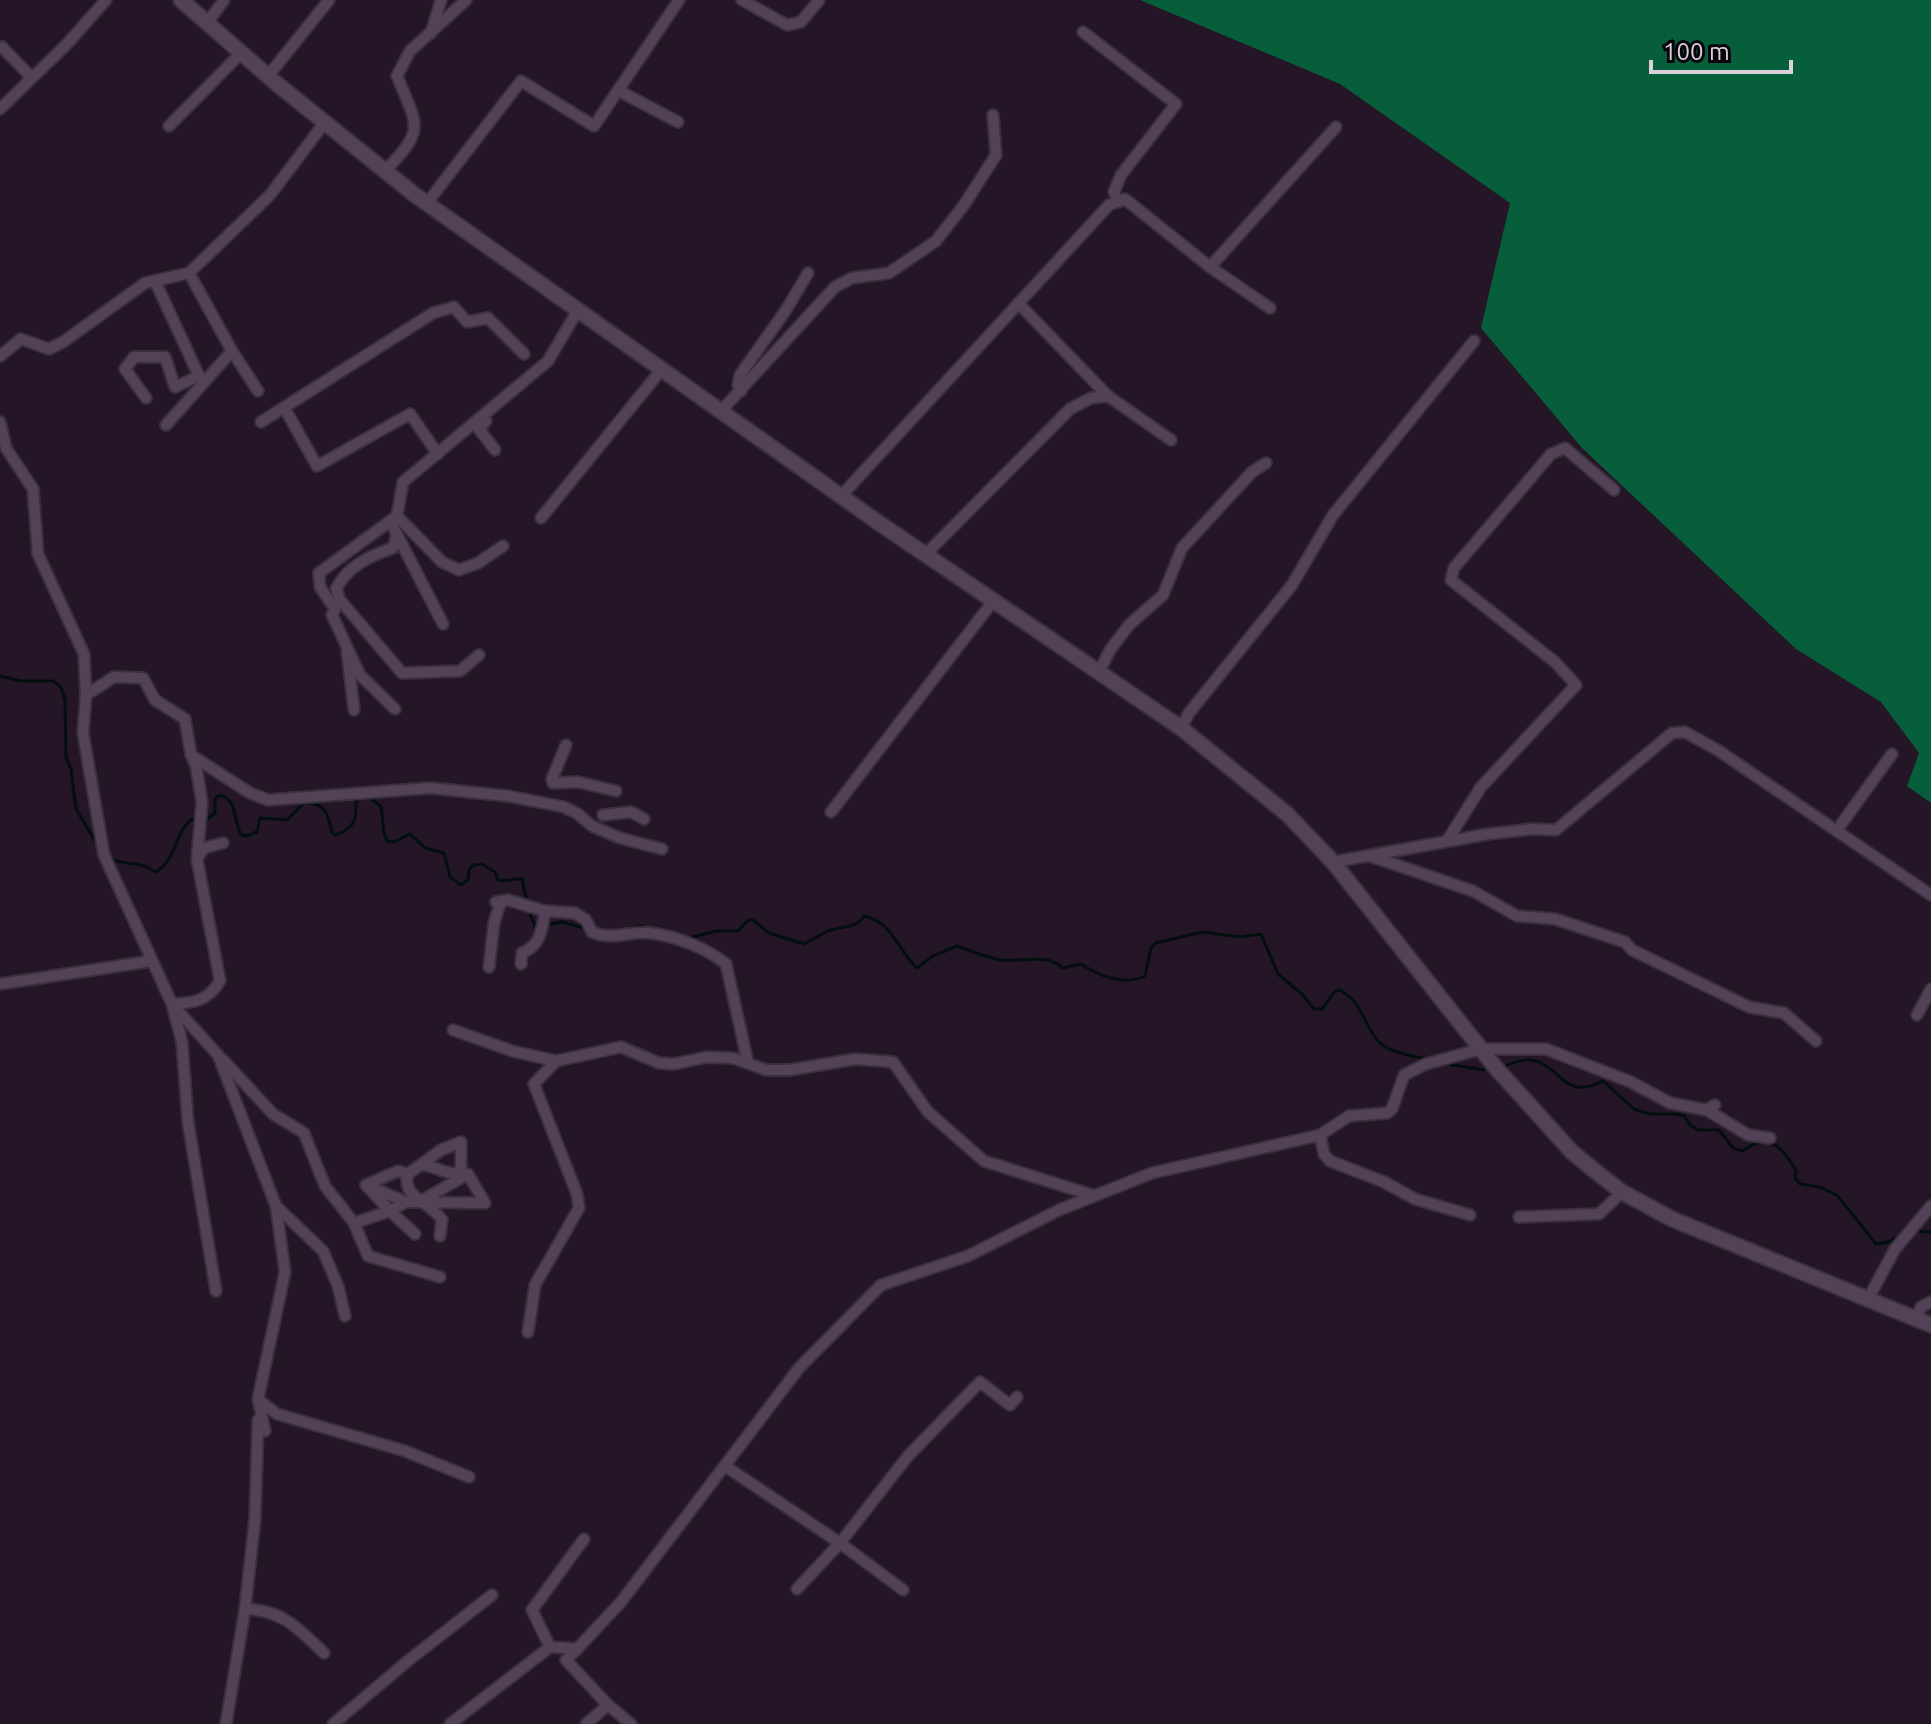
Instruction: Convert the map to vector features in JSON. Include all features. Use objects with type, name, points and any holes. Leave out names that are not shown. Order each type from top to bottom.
[{"type":"main road","points":[[181,0],[268,76],[427,203],[841,496],[1181,728],[1287,814],[1333,862],[1481,1049],[1572,1152],[1622,1192],[1672,1219],[1931,1325]]},
{"type":"street","points":[[0,109],[67,44],[106,0]]},
{"type":"street","points":[[207,23],[224,0]]},
{"type":"street","points":[[268,76],[329,0]]},
{"type":"street","points":[[431,33],[441,0]]},
{"type":"street","points":[[385,171],[411,145],[416,125],[397,76],[410,51],[466,0]]},
{"type":"street","points":[[427,203],[521,81],[594,126],[679,0]]},
{"type":"street","points":[[742,0],[787,25],[801,22],[819,0]]},
{"type":"street","points":[[1083,32],[1176,104],[1121,175],[1114,192],[1118,202]]},
{"type":"street","points":[[1,46],[32,78]]},
{"type":"street","points":[[169,126],[241,53]]},
{"type":"street","points":[[619,91],[678,122]]},
{"type":"street","points":[[721,411],[835,287],[852,278],[889,273],[936,241],[996,155],[993,115]]},
{"type":"street","points":[[0,356],[21,339],[49,349],[145,283],[189,273],[270,195],[325,122]]},
{"type":"street","points":[[1210,267],[1336,127]]},
{"type":"street","points":[[841,496],[1109,205],[1125,199],[1210,267],[1270,308]]},
{"type":"street","points":[[189,273],[258,391]]},
{"type":"street","points":[[741,391],[738,385],[740,375],[808,273]]},
{"type":"street","points":[[146,398],[125,369],[134,357],[165,357],[175,387],[199,376],[155,281]]},
{"type":"street","points":[[1018,303],[1108,396],[1171,440]]},
{"type":"street","points":[[261,422],[433,313],[454,307],[467,322],[488,318],[524,354]]},
{"type":"street","points":[[443,624],[397,534],[394,518],[403,482],[548,361],[578,310]]},
{"type":"street","points":[[1181,728],[1189,713],[1292,585],[1333,515],[1474,341]]},
{"type":"street","points":[[166,425],[232,351]]},
{"type":"street","points":[[541,518],[662,369]]},
{"type":"street","points":[[495,450],[479,429],[480,426],[539,378],[538,370]]},
{"type":"street","points":[[926,554],[1070,409],[1091,398],[1108,396]]},
{"type":"street","points":[[284,407],[317,466],[410,414],[438,454]]},
{"type":"street","points":[[0,422],[6,448],[33,489],[38,554],[84,654],[86,695],[83,733],[104,855],[172,1004],[182,1042],[188,1122],[216,1291]]},
{"type":"street","points":[[1447,841],[1481,787],[1576,685],[1555,662],[1451,580],[1454,568],[1551,454],[1565,448],[1614,490]]},
{"type":"street","points":[[1099,672],[1110,650],[1129,625],[1163,595],[1182,548],[1252,472],[1266,463]]},
{"type":"street","points":[[394,518],[442,562],[459,570],[478,563],[503,546]]},
{"type":"street","points":[[394,518],[319,573],[320,587],[334,611],[332,615],[360,675],[395,709]]},
{"type":"street","points":[[397,534],[393,548],[375,554],[344,573],[336,589],[340,600],[402,673],[460,671],[479,655]]},
{"type":"street","points":[[831,812],[994,600]]},
{"type":"street","points":[[346,641],[354,710]]},
{"type":"street","points":[[86,695],[114,677],[143,678],[155,700],[185,719],[202,802],[197,859],[220,981],[212,993],[196,1003],[172,1004]]},
{"type":"street","points":[[1333,862],[1447,841],[1532,829],[1556,830],[1672,733],[1685,732],[1719,751],[1931,895]]},
{"type":"street","points":[[566,745],[553,783],[578,782],[616,791]]},
{"type":"street","points":[[1837,830],[1892,754]]},
{"type":"street","points":[[191,755],[250,793],[268,800],[430,788],[508,796],[564,807],[592,826],[620,838],[662,849]]},
{"type":"street","points":[[603,815],[631,812],[644,819]]},
{"type":"street","points":[[197,859],[204,848],[223,843]]},
{"type":"street","points":[[1368,855],[1473,891],[1517,916],[1555,919],[1625,942],[1632,950],[1749,1007],[1784,1013],[1816,1041]]},
{"type":"street","points":[[489,967],[499,902],[508,900],[545,911],[582,915],[592,932],[601,936],[651,933],[714,954],[726,964],[748,1063]]},
{"type":"street","points":[[521,964],[522,953],[533,948],[540,937],[545,911]]},
{"type":"street","points":[[0,984],[151,961]]},
{"type":"street","points":[[1917,1015],[1931,989]]},
{"type":"street","points":[[172,1004],[273,1114],[304,1133],[325,1186],[354,1223],[368,1256],[440,1277]]},
{"type":"street","points":[[453,1030],[512,1051],[556,1061],[621,1047],[659,1063],[674,1064],[707,1057],[733,1058],[766,1070],[789,1070],[856,1059],[893,1062],[928,1112],[984,1161],[1092,1195]]},
{"type":"street","points":[[631,1724],[608,1705],[566,1660],[621,1602],[799,1368],[881,1285],[968,1256],[1092,1195],[1152,1173],[1320,1135],[1349,1116],[1387,1113],[1392,1109],[1404,1075],[1426,1064],[1481,1049],[1546,1049],[1631,1082],[1670,1103],[1711,1107],[1748,1135],[1770,1138]]},
{"type":"street","points":[[218,1055],[276,1206],[285,1272],[258,1399],[255,1519],[245,1609],[226,1724]]},
{"type":"street","points":[[528,1332],[535,1285],[579,1208],[577,1194],[534,1084],[556,1061]]},
{"type":"street","points":[[1320,1135],[1324,1154],[1330,1161],[1384,1182],[1415,1199],[1470,1215]]},
{"type":"street","points":[[366,1185],[398,1171],[408,1174],[422,1165]]},
{"type":"street","points":[[408,1174],[408,1187],[419,1202],[429,1206],[442,1220],[440,1236]]},
{"type":"street","points":[[366,1185],[406,1202],[485,1203],[468,1174],[419,1202]]},
{"type":"street","points":[[366,1185],[415,1234]]},
{"type":"street","points":[[1519,1217],[1599,1214],[1622,1192]]},
{"type":"street","points":[[354,1223],[406,1202]]},
{"type":"street","points":[[276,1206],[323,1251],[338,1286],[345,1316]]},
{"type":"street","points":[[1867,1301],[1895,1249],[1931,1206]]},
{"type":"street","points":[[1916,1319],[1921,1307],[1931,1302]]},
{"type":"street","points":[[797,1589],[840,1543],[908,1456],[980,1382],[1010,1405],[1017,1397]]},
{"type":"street","points":[[258,1399],[265,1431]]},
{"type":"street","points":[[258,1399],[277,1414],[405,1451],[469,1477]]},
{"type":"street","points":[[725,1466],[840,1543],[903,1590]]},
{"type":"street","points":[[550,1647],[532,1610],[584,1539]]},
{"type":"street","points":[[333,1724],[492,1595]]},
{"type":"street","points":[[245,1609],[266,1610],[299,1628],[324,1653]]},
{"type":"street","points":[[450,1724],[550,1647],[577,1649]]},
{"type":"street","points":[[586,1724],[608,1705]]},
{"type":"green space","points":[[1140,0],[1931,0],[1931,803],[1907,786],[1919,753],[1881,702],[1796,649],[1582,448],[1481,328],[1510,203],[1340,84]]},
{"type":"waterway","points":[[0,676],[21,681],[53,681],[61,687],[65,700],[66,757],[71,769],[76,809],[99,847]]},
{"type":"waterway","points":[[204,822],[215,813],[215,799],[218,796],[224,796],[232,804],[240,834],[246,836],[257,832],[260,818],[287,820],[304,803],[311,803],[325,811],[335,835],[350,827],[355,819],[356,801],[365,795],[381,806],[387,841],[394,842],[410,834],[425,848],[444,853],[450,877],[461,885],[468,880],[473,865],[482,864],[495,872],[498,880],[522,879],[527,902]]},
{"type":"waterway","points":[[109,858],[145,866],[155,872],[168,861],[186,825],[192,819],[198,821]]},
{"type":"waterway","points":[[529,911],[536,929]]},
{"type":"waterway","points":[[689,938],[716,931],[738,931],[748,920],[753,920],[769,933],[804,944],[828,931],[857,923],[864,916],[882,924],[917,968],[933,956],[957,946],[1000,960],[1049,960],[1062,968],[1081,964],[1104,976],[1129,980],[1145,976],[1151,948],[1156,943],[1202,932],[1240,937],[1261,934],[1278,974],[1314,1009],[1322,1009],[1335,991],[1340,990],[1355,1002],[1373,1034],[1384,1046],[1429,1060]]},
{"type":"waterway","points":[[550,924],[563,922],[587,929]]},
{"type":"waterway","points":[[616,931],[641,926],[647,928]]},
{"type":"waterway","points":[[1504,1067],[1532,1060],[1543,1064],[1575,1087],[1587,1087],[1603,1081],[1634,1109],[1650,1114],[1684,1116],[1698,1130],[1719,1130],[1733,1148],[1743,1151],[1752,1145],[1768,1142],[1781,1149],[1796,1171],[1795,1178],[1800,1184],[1820,1187],[1838,1196],[1876,1244],[1901,1235]]},
{"type":"waterway","points":[[1441,1063],[1484,1070]]},
{"type":"waterway","points":[[1915,1231],[1931,1232]]}]
